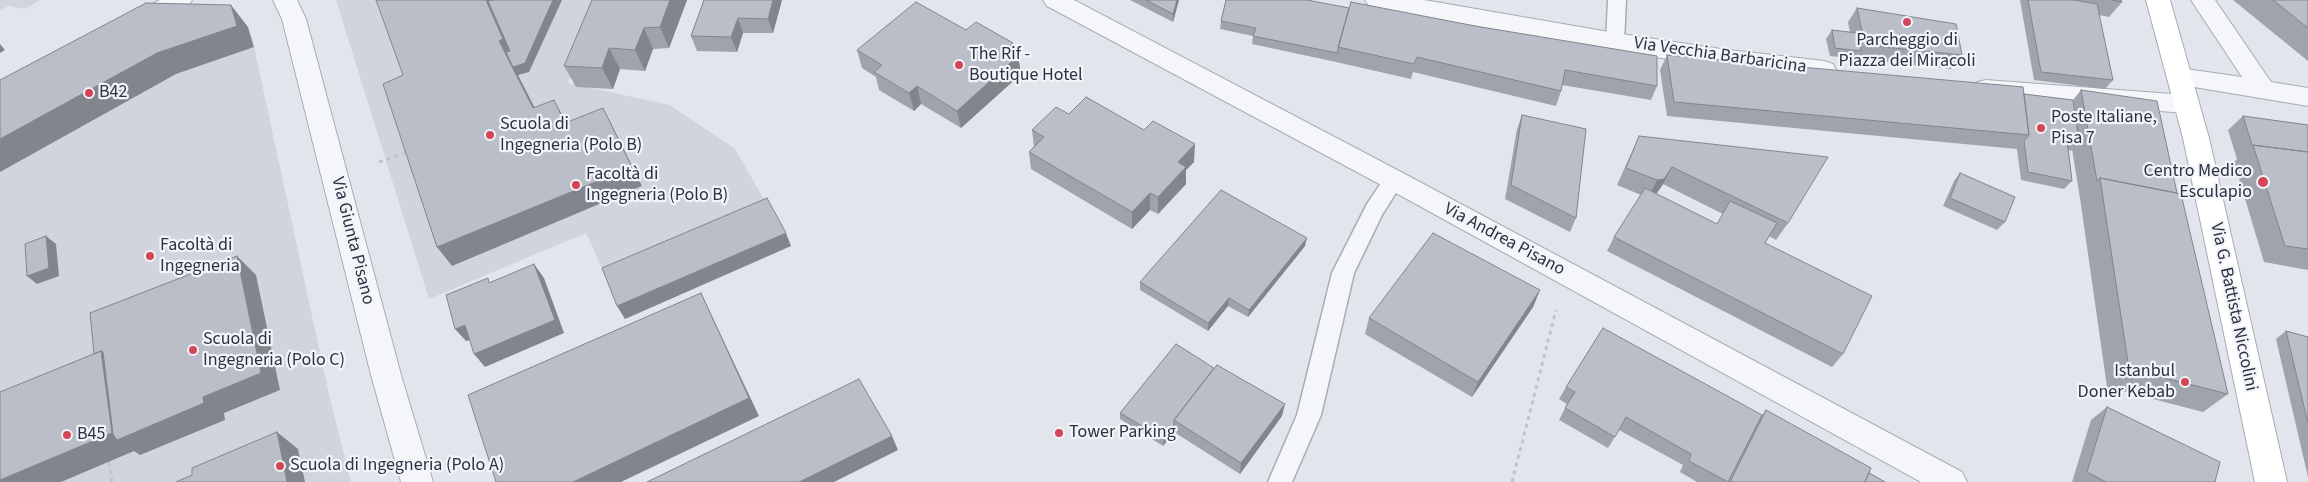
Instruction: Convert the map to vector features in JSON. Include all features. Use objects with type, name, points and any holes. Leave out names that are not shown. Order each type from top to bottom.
[{"type":"main road","name":"Via G. Battista Niccolini","points":[[2158,0],[2196,138],[2270,482]]},
{"type":"street","points":[[120,29],[180,0]]},
{"type":"street","name":"Via Giunta Pisano","points":[[284,0],[294,19],[386,375],[416,482]]},
{"type":"street","name":"Via Vecchia Barbaricina","points":[[1377,0],[1615,42],[1721,58],[1847,73]]},
{"type":"street","points":[[2203,0],[2263,90]]},
{"type":"street","name":"Via Andrea Pisano","points":[[1064,2],[1951,482]]},
{"type":"street","points":[[2179,77],[2308,97]]},
{"type":"street","points":[[1964,87],[2022,94],[2186,104]]},
{"type":"lane","points":[[1615,42],[1617,0]]},
{"type":"lane","points":[[1280,482],[1309,415],[1343,273],[1374,210],[1394,180]]},
{"type":"path","points":[[379,162],[413,150]]},
{"type":"path","points":[[1512,482],[1556,310]]},
{"type":"path","points":[[110,462],[112,482]]},
{"type":"shaded area","points":[[0,0],[40,0],[25,9],[9,6],[0,10]]},
{"type":"shaded area","name":"Facoltà di Ingegneria (Polo B)","points":[[336,0],[606,0],[568,83],[670,105],[735,149],[791,246],[625,319],[586,233],[429,299]]},
{"type":"shaded area","name":"Facoltà di Ingegneria","points":[[254,47],[330,399],[351,482],[0,482],[0,113]]},
{"type":"building","name":"Scuola di Ingegneria (Polo B)","points":[[376,0],[486,0],[503,39],[499,41],[533,108],[554,100],[565,123],[603,108],[632,167],[437,247],[383,84],[403,75]]},
{"type":"building","points":[[553,0],[525,63],[513,67],[506,52],[510,51],[488,1]]},
{"type":"building","points":[[592,0],[670,0],[660,27],[644,28],[635,50],[609,48],[602,68],[564,66]]},
{"type":"building","points":[[704,0],[773,0],[768,19],[738,18],[731,37],[691,36]]},
{"type":"building","points":[[1146,0],[1177,0],[1173,14]]},
{"type":"building","points":[[1226,0],[1307,0],[1349,8],[1337,53],[1253,36],[1256,28],[1221,21]]},
{"type":"building","points":[[2028,0],[2074,0],[2097,4],[2113,80],[2041,72]]},
{"type":"building","points":[[2273,0],[2308,0],[2308,28]]},
{"type":"building","points":[[916,2],[966,30],[976,22],[1013,43],[1006,49],[1018,56],[957,111],[917,86],[909,93],[874,72],[882,65],[857,50]]},
{"type":"building","points":[[1351,2],[1475,26],[1657,56],[1657,86],[1565,70],[1561,91],[1417,57],[1414,64],[1338,47]]},
{"type":"building","points":[[146,3],[231,5],[237,26],[157,53],[0,139],[0,80]]},
{"type":"building","points":[[1857,8],[1956,24],[1962,55],[1865,45]]},
{"type":"building","points":[[1832,30],[1857,33],[1861,51],[1835,48]]},
{"type":"building","points":[[1667,55],[2023,87],[2029,135],[1674,102]]},
{"type":"building","points":[[2081,90],[2157,101],[2177,193],[2100,178],[2097,181]]},
{"type":"building","name":"Poste Italiane, Pisa 7","points":[[2024,94],[2073,100],[2079,142],[2067,140],[2072,181],[2028,172],[2024,141],[2029,135]]},
{"type":"building","points":[[1086,97],[1144,130],[1153,121],[1195,144],[1178,162],[1186,167],[1158,197],[1150,193],[1132,212],[1029,152],[1044,137],[1032,130],[1056,107],[1069,114]]},
{"type":"building","points":[[1522,115],[1586,129],[1576,218],[1511,185]]},
{"type":"building","points":[[2243,116],[2308,125],[2308,152],[2252,145]]},
{"type":"building","points":[[1639,136],[1828,157],[1788,223],[1672,167],[1664,179],[1657,180],[1626,168]]},
{"type":"building","points":[[2253,145],[2308,152],[2308,249],[2285,246]]},
{"type":"building","points":[[1960,173],[2015,197],[2005,222],[1950,198]]},
{"type":"building","points":[[2100,178],[2181,194],[2228,394],[2129,369]]},
{"type":"building","points":[[1645,188],[1717,224],[1730,201],[1777,223],[1765,243],[1872,296],[1843,354],[1614,237]]},
{"type":"building","points":[[1221,190],[1307,238],[1249,310],[1229,298],[1208,323],[1140,282]]},
{"type":"building","points":[[767,198],[786,233],[617,306],[602,268]]},
{"type":"building","points":[[1433,233],[1540,290],[1478,382],[1369,318]]},
{"type":"building","points":[[46,236],[49,268],[27,276],[25,244]]},
{"type":"building","name":"Scuola di Ingegneria (Polo C)","points":[[237,256],[261,373],[203,397],[204,403],[117,440],[113,434],[103,352],[94,354],[90,313]]},
{"type":"building","points":[[534,264],[555,320],[474,354],[465,325],[455,329],[446,295],[488,278],[489,283]]},
{"type":"building","points":[[701,293],[749,398],[573,482],[496,482],[468,395]]},
{"type":"building","points":[[1603,328],[1762,415],[1728,482],[1689,461],[1691,454],[1626,417],[1615,437],[1565,408],[1575,392],[1566,387]]},
{"type":"building","points":[[2286,331],[2308,337],[2308,423]]},
{"type":"building","points":[[1176,344],[1214,368],[1174,420],[1174,426],[1164,439],[1120,413]]},
{"type":"building","name":"B45","points":[[101,351],[112,433],[0,480],[0,392]]},
{"type":"building","points":[[1217,365],[1285,404],[1241,463],[1174,420]]},
{"type":"building","points":[[859,379],[892,436],[799,482],[647,482]]},
{"type":"building","points":[[2107,407],[2220,462],[2215,482],[2106,482],[2087,472]]},
{"type":"building","points":[[1766,410],[1871,468],[1865,482],[1730,482]]},
{"type":"building","points":[[277,432],[287,482],[176,482],[192,475],[192,468]]},
{"type":"building","points":[[1869,473],[1885,482],[1865,482]]},
{"type":"place","name":"Parcheggio di Piazza dei Miracoli","points":[[1907,22]]},
{"type":"place","name":"The Rif - Boutique Hotel","points":[[959,65]]},
{"type":"place","name":"B42","points":[[89,93]]},
{"type":"place","name":"Poste Italiane, Pisa 7","points":[[2041,128]]},
{"type":"place","name":"Scuola di Ingegneria (Polo B)","points":[[490,135]]},
{"type":"place","name":"Centro Medico Esculapio","points":[[2263,182]]},
{"type":"place","name":"Facoltà di Ingegneria (Polo B)","points":[[576,185]]},
{"type":"place","name":"Facoltà di Ingegneria","points":[[150,256]]},
{"type":"place","name":"Scuola di Ingegneria (Polo C)","points":[[193,350]]},
{"type":"place","name":"Istanbul Doner Kebab","points":[[2185,382]]},
{"type":"place","name":"Tower Parking","points":[[1059,433]]},
{"type":"place","name":"B45","points":[[67,435]]},
{"type":"place","name":"Scuola di Ingegneria (Polo A)","points":[[280,466]]}]
